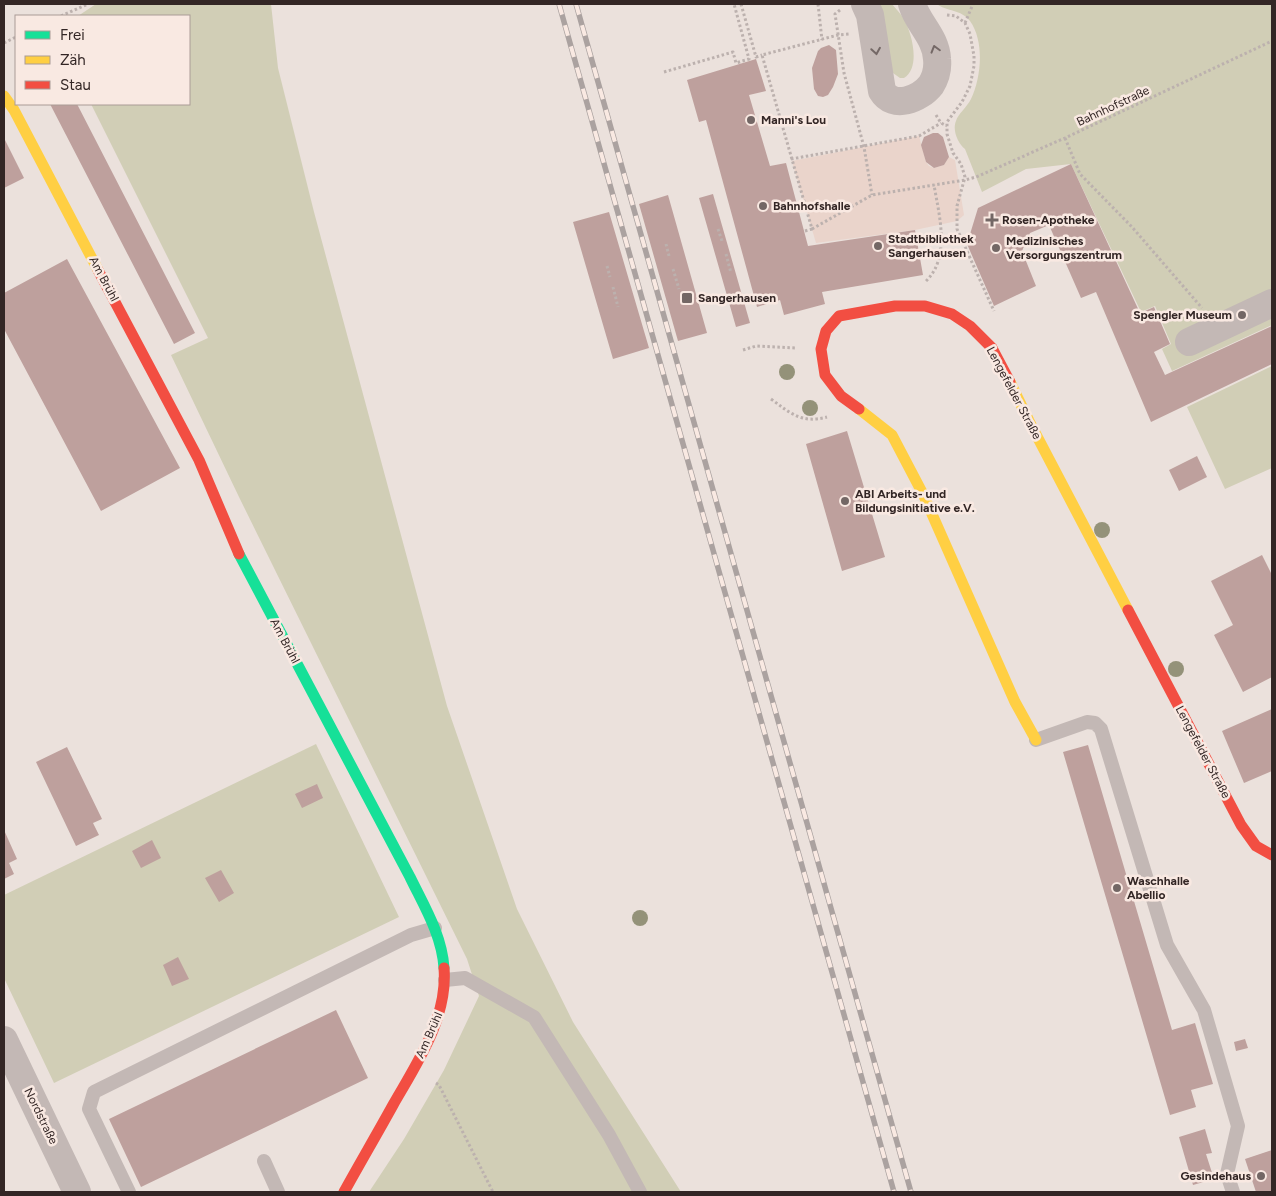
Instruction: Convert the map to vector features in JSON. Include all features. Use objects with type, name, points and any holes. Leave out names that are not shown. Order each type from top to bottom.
[{"type":"street","points":[[865,4],[870,15],[882,90],[890,99],[898,101],[910,99],[927,89],[935,76],[937,67],[934,43],[916,15],[912,4]]},
{"type":"street","name":"Am Brühl","points":[[4,96],[14,110],[199,460],[243,563],[387,832],[435,928],[443,953],[444,996],[441,1011],[434,1028],[413,1070],[344,1192]]},
{"type":"street","points":[[1189,342],[1272,303]]},
{"type":"street","name":"Lengefelder Straße","points":[[1036,740],[1015,702],[924,496],[892,434],[841,396],[825,375],[821,349],[826,330],[840,316],[895,306],[915,305],[936,308],[952,314],[970,326],[992,348],[1001,362],[1029,422],[1241,826],[1256,846],[1272,855]]},
{"type":"street","name":"Nordstraße","points":[[4,1040],[77,1192]]},
{"type":"lane","points":[[1036,740],[1087,722],[1095,723],[1101,729],[1167,945],[1204,1010],[1238,1126],[1227,1174],[1233,1192]]},
{"type":"lane","points":[[129,1192],[89,1110],[94,1092],[411,935],[435,928]]},
{"type":"lane","points":[[445,980],[465,978],[534,1017],[609,1135],[640,1192]]},
{"type":"lane","points":[[264,1161],[278,1192]]},
{"type":"path","points":[[63,15],[88,4]]},
{"type":"path","points":[[664,72],[733,52],[736,63],[749,59],[734,4]]},
{"type":"path","points":[[741,4],[756,57],[838,35],[852,34]]},
{"type":"path","points":[[818,4],[822,40]]},
{"type":"path","points":[[973,4],[965,23],[973,44],[973,72],[966,94],[949,119],[947,134],[953,152],[961,164],[965,180],[958,199],[958,229],[995,313]]},
{"type":"path","points":[[805,231],[812,229],[872,195],[864,147],[844,73],[835,14]]},
{"type":"path","name":"Bahnhofstraße","points":[[872,195],[965,180],[1065,138],[1272,41]]},
{"type":"path","points":[[762,55],[812,229]]},
{"type":"path","points":[[967,71],[973,72]]},
{"type":"path","points":[[792,159],[833,150],[864,147],[911,138],[919,136],[941,124],[947,126]]},
{"type":"path","points":[[909,132],[911,138]]},
{"type":"path","points":[[1065,138],[1080,174],[1132,227],[1218,328]]},
{"type":"path","points":[[718,229],[722,241]]},
{"type":"path","points":[[666,244],[669,256]]},
{"type":"path","points":[[726,254],[731,273]]},
{"type":"path","points":[[607,266],[610,277]]},
{"type":"path","points":[[673,270],[678,289]]},
{"type":"path","points":[[613,287],[618,307]]},
{"type":"path","points":[[743,350],[756,346],[798,348]]},
{"type":"path","points":[[771,399],[800,418],[812,420],[830,415]]},
{"type":"path","points":[[413,1070],[439,1085],[493,1192]]},
{"type":"shaded area","points":[[96,4],[271,4],[278,68],[314,212],[447,706],[517,909],[573,1022],[681,1192],[369,1192],[404,1139],[444,1070],[479,996],[467,959],[171,355],[208,338],[92,105],[190,105],[190,15],[80,15]]},
{"type":"shaded area","points":[[876,4],[892,4],[907,25],[912,41],[914,58],[909,73],[904,78],[900,78],[893,73]]},
{"type":"shaded area","points":[[937,4],[1272,4],[1272,325],[1172,371],[1162,349],[1171,344],[1155,306],[1141,312],[1071,164],[1026,169],[982,192],[965,149],[956,136],[955,128],[957,118],[971,99],[977,81],[980,60],[978,39],[975,30],[966,17]]},
{"type":"shaded area","points":[[919,136],[926,162],[929,166],[934,168],[944,165],[949,157],[955,160],[964,215],[957,221],[915,230],[816,243],[792,161]]},
{"type":"shaded area","points":[[1272,366],[1272,468],[1225,489],[1187,407]]},
{"type":"shaded area","points":[[316,744],[399,917],[54,1083],[4,978],[4,895]]},
{"type":"building","points":[[829,45],[836,50],[838,74],[828,95],[823,97],[818,96],[814,89],[812,68],[818,51]]},
{"type":"building","name":"Bahnhofshalle","points":[[756,59],[766,91],[749,95],[770,166],[786,163],[808,246],[915,230],[923,275],[822,292],[825,304],[784,315],[780,300],[757,307],[706,120],[699,122],[687,80]]},
{"type":"building","points":[[51,105],[78,105],[195,333],[174,344]]},
{"type":"building","points":[[938,133],[943,137],[949,157],[944,165],[934,168],[926,162],[921,145],[924,137]]},
{"type":"building","points":[[4,138],[24,178],[4,188]]},
{"type":"building","points":[[1071,164],[1140,313],[1154,307],[1170,344],[1154,352],[1165,375],[1272,326],[1272,364],[1151,422],[1096,292],[1081,298],[1049,225],[1030,233],[1022,251],[1036,286],[994,306],[967,244],[978,208]]},
{"type":"building","points":[[713,194],[750,323],[736,327],[699,198]]},
{"type":"building","points":[[668,195],[707,333],[678,341],[639,204]]},
{"type":"building","points":[[609,212],[649,348],[613,359],[573,222]]},
{"type":"building","points":[[67,259],[180,468],[101,511],[4,329],[4,293]]},
{"type":"building","name":"ABI Arbeits- und Bildungsinitiative e.V.","points":[[847,431],[885,557],[842,571],[806,444]]},
{"type":"building","points":[[1197,456],[1207,477],[1179,491],[1169,470]]},
{"type":"building","points":[[1262,555],[1272,575],[1272,677],[1243,692],[1214,635],[1233,625],[1211,581]]},
{"type":"building","points":[[1272,709],[1272,771],[1244,783],[1222,731]]},
{"type":"building","name":"Waschhalle Abellio","points":[[1088,745],[1172,1030],[1195,1023],[1213,1084],[1191,1090],[1196,1107],[1170,1115],[1063,752]]},
{"type":"building","points":[[67,747],[102,819],[93,823],[99,835],[76,846],[36,762]]},
{"type":"building","points":[[317,784],[323,798],[302,808],[295,794]]},
{"type":"building","points":[[4,830],[17,859],[9,863],[14,874],[4,879]]},
{"type":"building","points":[[152,840],[161,858],[141,868],[132,851]]},
{"type":"building","points":[[221,870],[234,893],[219,902],[205,878]]},
{"type":"building","points":[[178,957],[189,979],[172,986],[163,965]]},
{"type":"building","points":[[336,1010],[368,1078],[141,1187],[109,1119]]},
{"type":"building","points":[[1245,1039],[1248,1048],[1236,1051],[1234,1042]]},
{"type":"building","points":[[1205,1129],[1212,1153],[1206,1154],[1214,1179],[1193,1185],[1179,1137]]},
{"type":"building","name":"Gesindehaus","points":[[1272,1150],[1272,1192],[1256,1192],[1245,1159]]},
{"type":"railway","points":[[559,4],[894,1192]]},
{"type":"railway","points":[[576,4],[911,1192]]},
{"type":"traffic: fast","points":[[239,554],[432,921],[440,944],[444,968]]},
{"type":"traffic: slow","points":[[4,96],[14,110],[98,270]]},
{"type":"traffic: slow","points":[[1010,382],[1128,610]]},
{"type":"traffic: slow","points":[[859,409],[892,435],[924,496],[1015,702],[1036,740]]},
{"type":"traffic: jam","points":[[98,270],[199,460],[239,554]]},
{"type":"traffic: jam","points":[[859,409],[841,396],[825,375],[821,349],[826,331],[839,316],[895,306],[925,306],[952,314],[970,326],[992,348],[1010,382]]},
{"type":"traffic: jam","points":[[1128,610],[1241,825],[1256,846],[1272,855]]},
{"type":"traffic: jam","points":[[344,1192],[429,1040],[441,1005],[444,987],[444,968]]},
{"type":"place","name":"Manni's Lou","points":[[751,120]]},
{"type":"place","name":"Bahnhofshalle","points":[[763,206]]},
{"type":"place","name":"Rosen-Apotheke","points":[[992,220]]},
{"type":"place","name":"Stadtbibliothek Sangerhausen","points":[[878,246]]},
{"type":"place","name":"Medizinisches Versorgungszentrum","points":[[996,248]]},
{"type":"place","name":"Sangerhausen","points":[[687,298]]},
{"type":"place","name":"Spengler Museum","points":[[1242,315]]},
{"type":"place","name":"ABI Arbeits- und Bildungsinitiative e.V.","points":[[845,501]]},
{"type":"place","name":"Waschhalle Abellio","points":[[1117,888]]},
{"type":"place","name":"Gesindehaus","points":[[1261,1176]]}]
